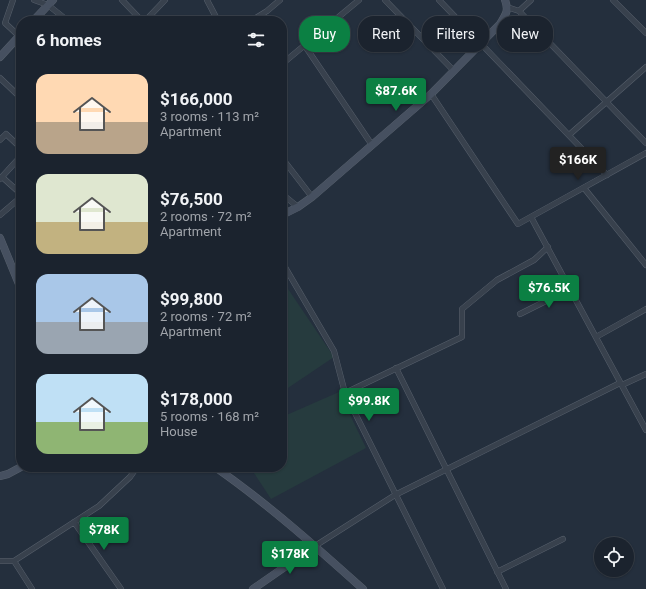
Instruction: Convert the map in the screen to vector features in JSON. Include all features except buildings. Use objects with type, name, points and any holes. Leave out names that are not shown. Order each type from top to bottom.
[{"type":"street","points":[[13,0],[5,23],[16,33]]},
{"type":"street","points":[[34,0],[50,2],[63,16]]},
{"type":"street","points":[[122,0],[139,16]]},
{"type":"street","points":[[149,16],[164,0]]},
{"type":"street","points":[[207,0],[215,16]]},
{"type":"street","points":[[259,16],[280,0]]},
{"type":"street","points":[[340,16],[359,0]]},
{"type":"street","points":[[385,0],[454,71]]},
{"type":"street","points":[[439,0],[455,16]]},
{"type":"street","points":[[519,11],[531,0]]},
{"type":"street","points":[[613,0],[646,33]]},
{"type":"street","points":[[37,16],[50,2]]},
{"type":"street","points":[[489,35],[500,24],[506,14],[506,4],[519,11],[646,143]]},
{"type":"street","points":[[0,57],[16,40]]},
{"type":"street","points":[[287,60],[299,51]]},
{"type":"street","points":[[489,51],[608,175]]},
{"type":"street","points":[[309,52],[372,145]]},
{"type":"street","points":[[287,212],[312,197],[431,94],[472,52]]},
{"type":"street","points":[[570,135],[646,67]]},
{"type":"street","points":[[0,78],[16,93]]},
{"type":"street","points":[[431,94],[518,224],[646,153]]},
{"type":"street","points":[[0,140],[6,134],[16,143]]},
{"type":"street","points":[[16,162],[1,178],[16,190]]},
{"type":"street","points":[[287,164],[312,197]]},
{"type":"street","points":[[584,188],[646,265]]},
{"type":"street","points":[[287,198],[298,207]]},
{"type":"street","points":[[0,215],[16,201]]},
{"type":"street","points":[[531,217],[646,430]]},
{"type":"street","points":[[1,242],[16,277]]},
{"type":"street","points":[[345,393],[462,337],[462,309],[497,280],[534,260],[548,247]]},
{"type":"street","points":[[287,271],[334,351],[345,393],[443,589]]},
{"type":"street","points":[[520,314],[570,289]]},
{"type":"street","points":[[596,337],[646,309]]},
{"type":"street","points":[[396,368],[506,589]]},
{"type":"street","points":[[254,589],[315,546],[395,495],[621,384],[646,374]]},
{"type":"street","points":[[0,476],[16,470]]},
{"type":"street","points":[[0,561],[14,561],[99,506],[134,472]]},
{"type":"street","points":[[222,472],[264,503],[363,589]]},
{"type":"street","points":[[74,522],[121,589]]},
{"type":"street","points":[[497,572],[563,539]]},
{"type":"street","points":[[14,561],[32,589]]},
{"type":"green space","points":[[287,287],[334,357],[287,389]]},
{"type":"green space","points":[[339,392],[366,448],[271,499],[253,472],[287,472],[287,415]]}]
